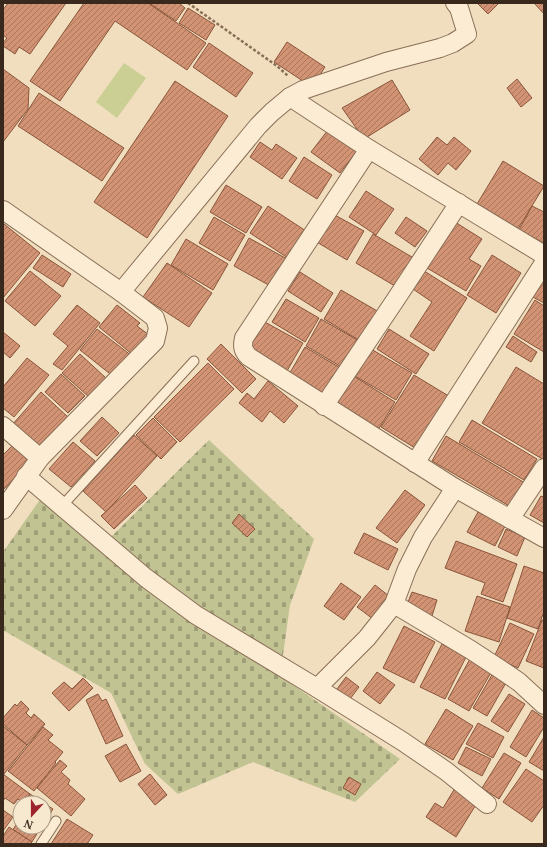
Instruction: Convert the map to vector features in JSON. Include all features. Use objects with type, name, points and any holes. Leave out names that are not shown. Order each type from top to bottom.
[{"type":"street","points":[[122,292],[258,126],[272,112],[296,94],[386,62],[440,48],[453,43],[467,34],[459,8],[455,3]]},
{"type":"street","points":[[296,94],[369,149],[544,256]]},
{"type":"street","points":[[369,149],[244,338],[242,345],[243,350],[249,357],[324,406],[455,488],[544,538]]},
{"type":"street","points":[[324,406],[459,203]]},
{"type":"street","points":[[3,210],[122,292],[155,318],[158,328],[155,341],[40,458],[3,510]]},
{"type":"street","points":[[415,463],[544,263]]},
{"type":"street","points":[[3,426],[40,458]]},
{"type":"street","points":[[510,519],[544,468]]},
{"type":"street","points":[[26,476],[146,578],[196,615],[402,741],[446,771],[487,804]]},
{"type":"street","points":[[317,688],[367,638],[394,604],[407,569],[422,537],[455,488]]},
{"type":"street","points":[[394,604],[500,669],[519,682],[544,705]]},
{"type":"lane","points":[[62,506],[194,361]]},
{"type":"lane","points":[[41,844],[56,821]]},
{"type":"path","points":[[188,3],[277,66],[296,94]]},
{"type":"green space","points":[[124,63],[146,78],[117,118],[96,102]]},
{"type":"green space","points":[[209,440],[314,539],[290,605],[280,676],[400,759],[355,802],[253,762],[178,794],[145,764],[111,693],[3,630],[3,552],[44,494],[111,537]]},
{"type":"building","points":[[8,3],[66,3],[30,54],[19,47],[15,54],[3,46],[3,43],[7,38],[3,35],[3,10]]},
{"type":"building","points":[[84,3],[148,3],[206,43],[187,70],[115,21],[60,101],[30,81]]},
{"type":"building","points":[[149,3],[179,3],[185,8],[176,21]]},
{"type":"building","points":[[477,3],[499,3],[488,14]]},
{"type":"building","points":[[534,3],[544,3],[544,14]]},
{"type":"building","points":[[188,8],[215,25],[206,40],[179,23]]},
{"type":"building","points":[[287,42],[325,67],[312,87],[274,62]]},
{"type":"building","points":[[209,43],[253,73],[236,97],[193,67]]},
{"type":"building","points":[[3,69],[29,88],[28,109],[3,142]]},
{"type":"building","points":[[517,79],[532,98],[521,107],[507,88]]},
{"type":"building","points":[[392,80],[410,110],[364,139],[342,108]]},
{"type":"building","points":[[175,81],[228,116],[147,238],[94,202]]},
{"type":"building","points":[[39,93],[124,148],[102,181],[18,126]]},
{"type":"building","points":[[328,130],[357,151],[340,173],[311,152]]},
{"type":"building","points":[[437,137],[447,145],[454,137],[471,151],[456,170],[448,163],[438,175],[419,159]]},
{"type":"building","points":[[260,142],[272,150],[276,144],[297,158],[282,179],[250,157]]},
{"type":"building","points":[[304,157],[332,175],[317,199],[289,181]]},
{"type":"building","points":[[503,161],[544,186],[518,229],[477,204]]},
{"type":"building","points":[[226,185],[262,207],[246,233],[210,212]]},
{"type":"building","points":[[366,191],[394,209],[376,235],[349,217]]},
{"type":"building","points":[[268,206],[309,233],[291,260],[250,233]]},
{"type":"building","points":[[532,206],[544,212],[544,243],[519,230]]},
{"type":"building","points":[[331,213],[364,231],[347,260],[315,241]]},
{"type":"building","points":[[214,217],[245,235],[230,261],[199,243]]},
{"type":"building","points":[[406,217],[427,231],[415,247],[395,233]]},
{"type":"building","points":[[455,222],[482,239],[469,259],[481,266],[466,291],[427,268]]},
{"type":"building","points":[[4,224],[40,253],[3,298],[3,225]]},
{"type":"building","points":[[373,234],[417,260],[400,289],[356,263]]},
{"type":"building","points":[[249,238],[289,260],[274,288],[234,266]]},
{"type":"building","points":[[186,239],[228,264],[213,290],[171,265]]},
{"type":"building","points":[[42,255],[71,274],[63,287],[33,268]]},
{"type":"building","points":[[492,255],[521,273],[496,313],[467,295]]},
{"type":"building","points":[[167,263],[212,293],[189,327],[143,297]]},
{"type":"building","points":[[421,269],[467,298],[434,351],[410,336],[432,302],[410,287]]},
{"type":"building","points":[[30,271],[61,296],[35,326],[5,301]]},
{"type":"building","points":[[300,272],[333,293],[321,312],[288,291]]},
{"type":"building","points":[[544,275],[544,303],[531,296]]},
{"type":"building","points":[[341,290],[379,312],[362,342],[324,319]]},
{"type":"building","points":[[286,299],[319,318],[305,342],[272,322]]},
{"type":"building","points":[[535,300],[544,306],[544,352],[514,334]]},
{"type":"building","points":[[77,305],[100,323],[62,370],[53,364],[68,346],[53,334]]},
{"type":"building","points":[[117,305],[140,323],[137,326],[149,335],[133,355],[99,327]]},
{"type":"building","points":[[321,319],[359,341],[343,368],[306,346]]},
{"type":"building","points":[[263,321],[303,343],[287,371],[247,348]]},
{"type":"building","points":[[97,329],[132,356],[114,377],[80,350]]},
{"type":"building","points":[[389,329],[429,354],[416,374],[377,349]]},
{"type":"building","points":[[3,332],[20,346],[10,358],[3,352]]},
{"type":"building","points":[[513,336],[537,352],[531,362],[506,347]]},
{"type":"building","points":[[221,344],[256,379],[242,393],[207,359]]},
{"type":"building","points":[[305,347],[342,369],[325,397],[288,376]]},
{"type":"building","points":[[371,349],[412,373],[396,400],[355,376]]},
{"type":"building","points":[[80,354],[107,379],[89,397],[62,373]]},
{"type":"building","points":[[27,358],[49,375],[14,417],[3,408],[3,387]]},
{"type":"building","points":[[208,363],[234,389],[180,442],[154,417]]},
{"type":"building","points":[[516,367],[544,384],[544,460],[482,423]]},
{"type":"building","points":[[61,374],[85,396],[68,413],[45,392]]},
{"type":"building","points":[[352,375],[395,402],[378,430],[335,404]]},
{"type":"building","points":[[414,375],[452,398],[420,451],[381,427]]},
{"type":"building","points":[[268,381],[298,406],[284,423],[270,411],[262,422],[239,403],[247,393],[254,399]]},
{"type":"building","points":[[41,392],[69,418],[40,450],[12,425]]},
{"type":"building","points":[[102,417],[119,433],[97,456],[80,441]]},
{"type":"building","points":[[153,418],[177,442],[161,459],[136,435]]},
{"type":"building","points":[[472,420],[537,459],[524,480],[459,442]]},
{"type":"building","points":[[134,435],[157,456],[106,512],[83,491]]},
{"type":"building","points":[[446,436],[525,483],[511,507],[432,461]]},
{"type":"building","points":[[73,442],[95,461],[71,487],[49,469]]},
{"type":"building","points":[[14,444],[32,463],[3,490],[3,455]]},
{"type":"building","points":[[135,485],[147,498],[114,529],[101,516]]},
{"type":"building","points":[[405,490],[425,505],[397,543],[376,528]]},
{"type":"building","points":[[541,496],[544,497],[544,523],[530,515]]},
{"type":"building","points":[[478,512],[505,526],[495,546],[467,532]]},
{"type":"building","points":[[239,514],[255,529],[247,537],[232,523]]},
{"type":"building","points":[[506,529],[525,537],[517,556],[498,547]]},
{"type":"building","points":[[364,533],[398,549],[388,570],[354,553]]},
{"type":"building","points":[[456,541],[517,564],[503,602],[481,594],[485,583],[445,568]]},
{"type":"building","points":[[524,566],[544,573],[544,611],[538,629],[507,618]]},
{"type":"building","points":[[341,583],[361,597],[344,620],[324,606]]},
{"type":"building","points":[[375,585],[394,600],[377,622],[357,607]]},
{"type":"building","points":[[412,592],[437,600],[432,616],[406,607]]},
{"type":"building","points":[[477,596],[510,607],[499,642],[465,631]]},
{"type":"building","points":[[542,620],[544,620],[544,668],[526,661]]},
{"type":"building","points":[[510,623],[534,634],[518,668],[494,657]]},
{"type":"building","points":[[404,626],[435,642],[414,683],[383,668]]},
{"type":"building","points":[[442,644],[466,657],[445,699],[420,687]]},
{"type":"building","points":[[471,657],[493,669],[469,711],[448,699]]},
{"type":"building","points":[[377,672],[395,685],[380,704],[363,691]]},
{"type":"building","points":[[493,673],[507,681],[487,716],[473,708]]},
{"type":"building","points":[[346,677],[359,687],[350,699],[337,689]]},
{"type":"building","points":[[83,678],[93,688],[69,711],[52,693],[64,682],[72,689]]},
{"type":"building","points":[[98,694],[102,701],[106,699],[123,736],[106,744],[86,700]]},
{"type":"building","points":[[509,694],[525,704],[508,732],[491,721]]},
{"type":"building","points":[[21,701],[29,709],[26,713],[31,718],[34,714],[45,724],[27,745],[3,724],[3,718],[15,704],[17,706]]},
{"type":"building","points":[[446,709],[473,726],[453,760],[425,744]]},
{"type":"building","points":[[532,710],[544,718],[544,727],[526,757],[510,747]]},
{"type":"building","points":[[478,723],[504,737],[493,758],[466,744]]},
{"type":"building","points":[[3,726],[27,745],[4,774],[3,773]]},
{"type":"building","points":[[43,727],[53,735],[48,740],[63,752],[34,791],[8,771]]},
{"type":"building","points":[[544,737],[544,771],[529,762]]},
{"type":"building","points":[[126,744],[141,771],[120,782],[105,756]]},
{"type":"building","points":[[466,747],[491,759],[482,776],[458,763]]},
{"type":"building","points":[[504,753],[521,763],[499,799],[482,788]]},
{"type":"building","points":[[60,760],[67,766],[61,772],[70,780],[68,784],[85,799],[71,816],[52,800],[52,795],[46,795],[37,788]]},
{"type":"building","points":[[526,769],[544,781],[544,805],[532,822],[503,802]]},
{"type":"building","points":[[3,774],[30,794],[12,795],[12,803],[5,798],[3,801]]},
{"type":"building","points":[[150,774],[167,795],[155,805],[138,784]]},
{"type":"building","points":[[349,777],[361,784],[355,795],[343,788]]},
{"type":"building","points":[[455,788],[477,803],[456,837],[426,817],[435,803],[443,808]]},
{"type":"building","points":[[3,810],[12,816],[12,818],[3,831]]},
{"type":"building","points":[[67,819],[93,835],[87,844],[51,844]]},
{"type":"building","points":[[9,827],[12,829],[12,835],[21,835],[32,842],[30,844],[3,844],[3,836]]},
{"type":"building","points":[[21,835],[36,835],[32,842]]}]
